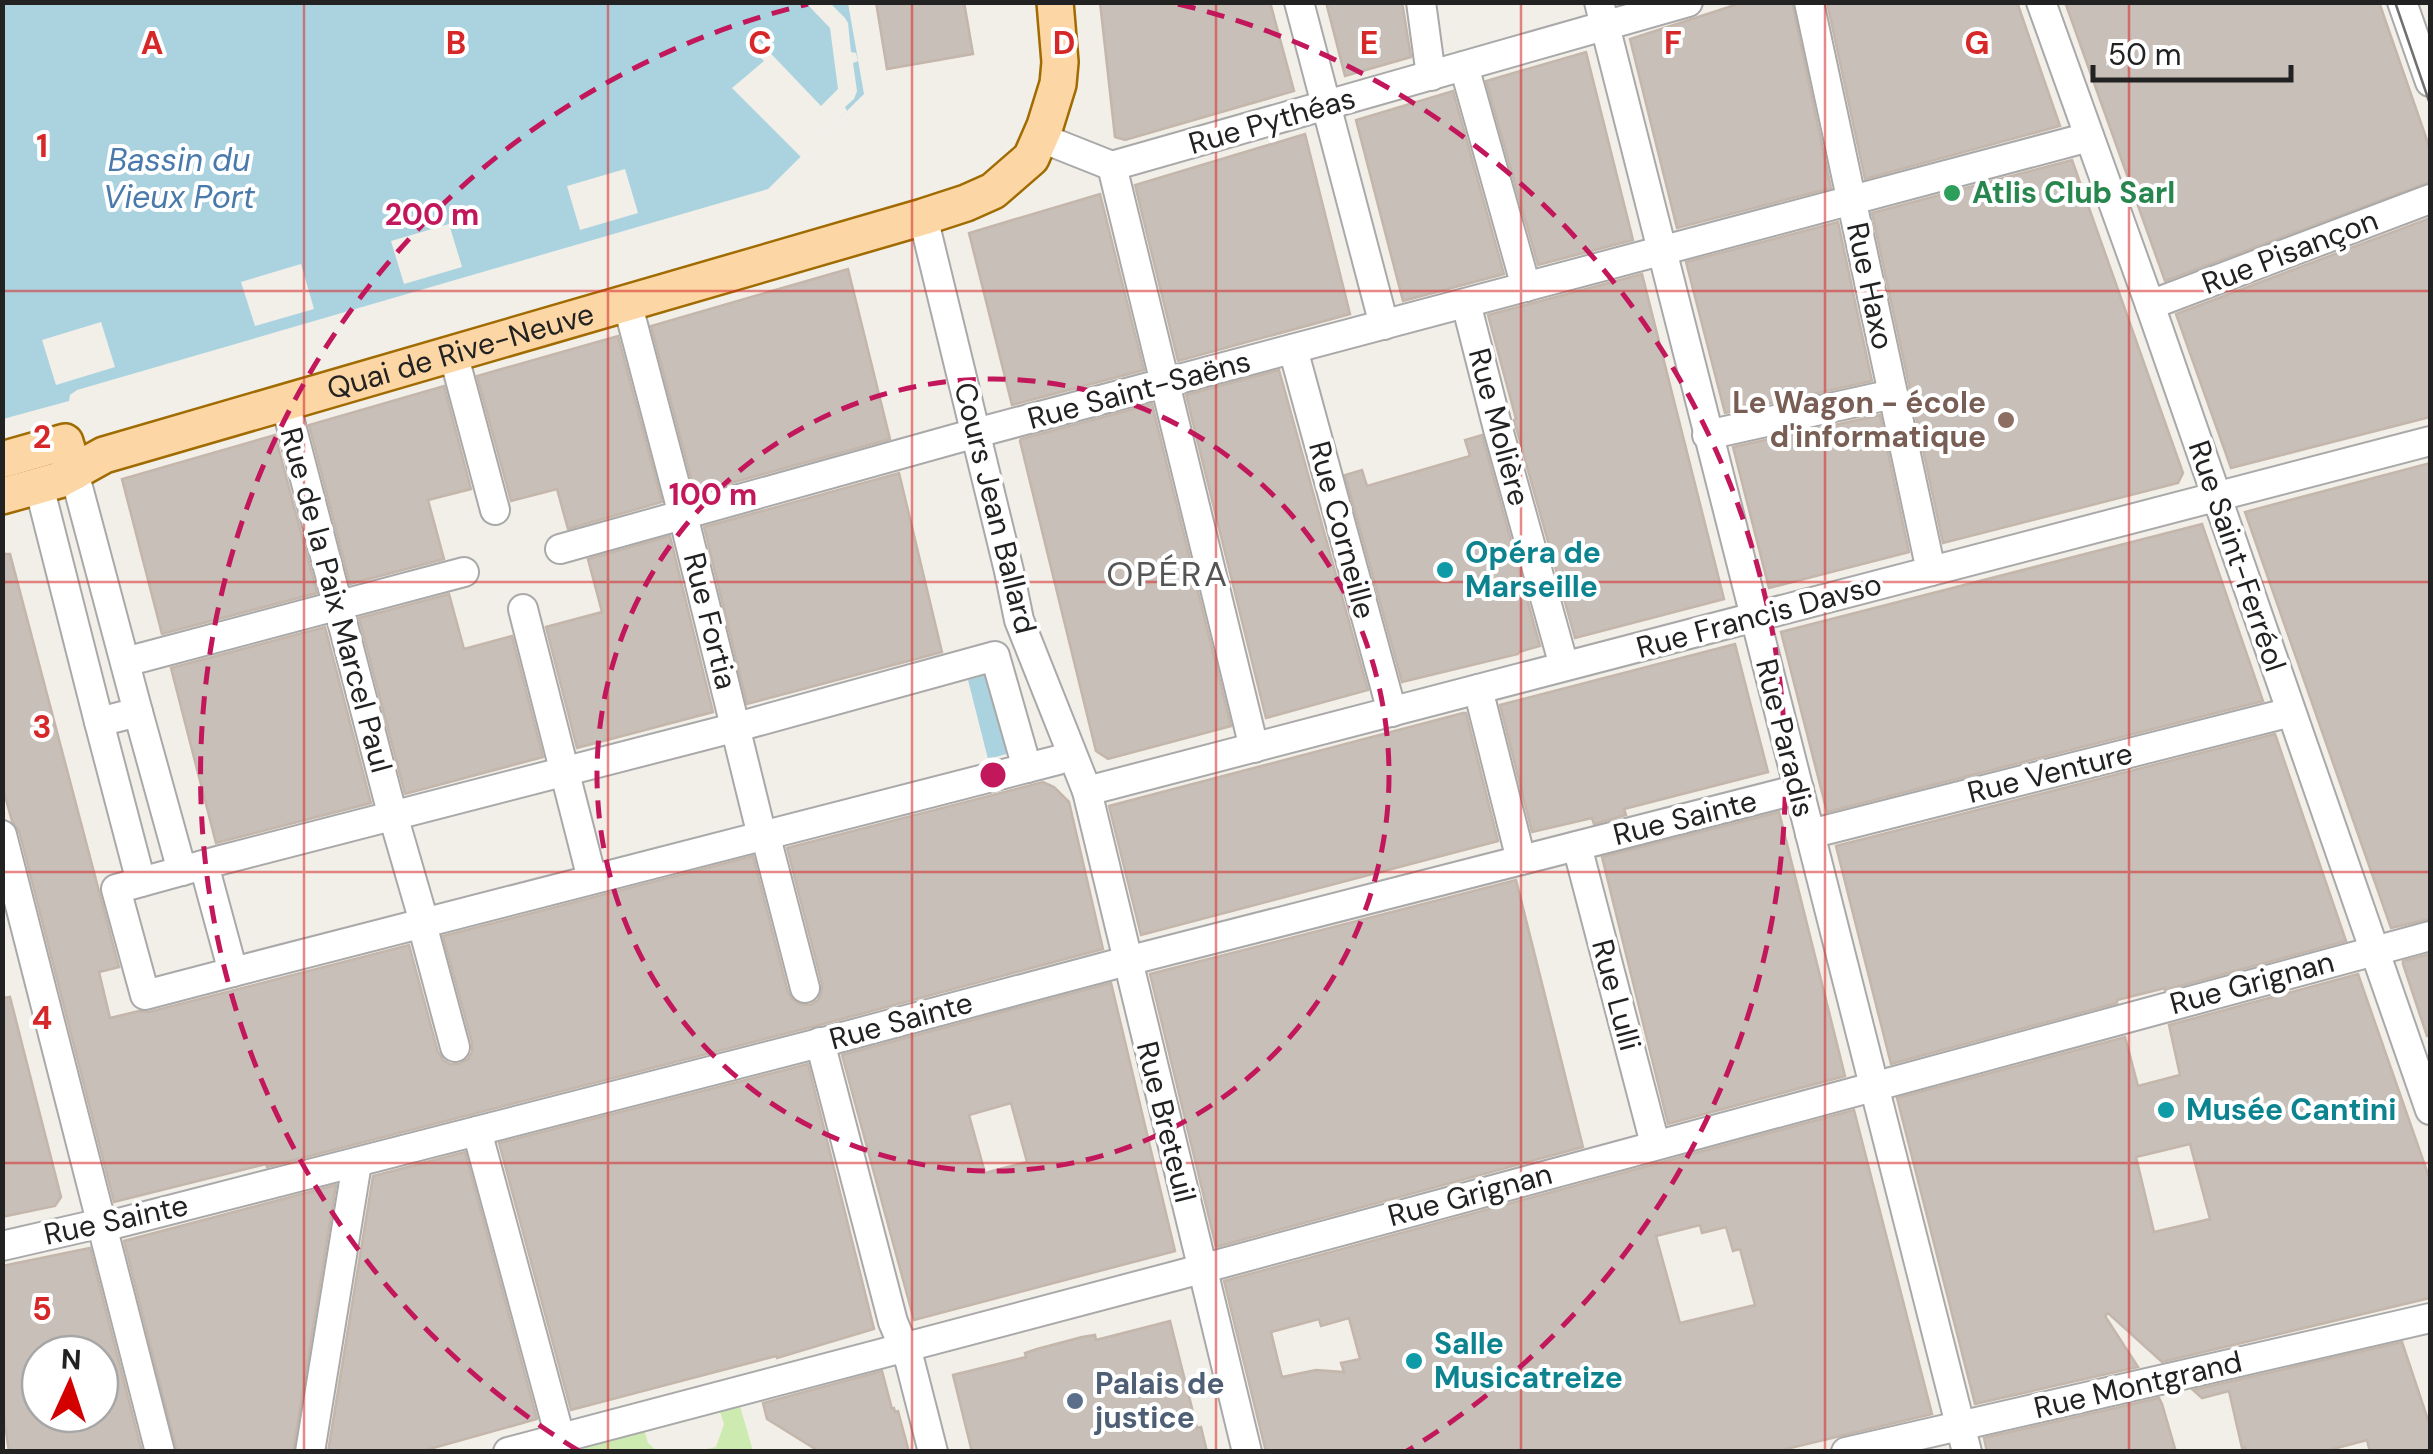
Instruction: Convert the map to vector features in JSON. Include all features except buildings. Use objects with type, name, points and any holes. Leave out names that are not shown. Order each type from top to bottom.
[{"type":"main road","name":"Quai de Rive-Neuve","points":[[2,460],[104,455],[966,204],[993,191],[1030,158],[1046,126],[1060,62],[1056,2]]},
{"type":"main road","name":"Quai de Rive-Neuve","points":[[2,496],[39,486],[70,457]]},
{"type":"street","points":[[1299,2],[1384,325]]},
{"type":"street","points":[[1421,2],[1432,76]]},
{"type":"street","name":"Rue Pythéas","points":[[1112,166],[1500,56],[1602,14],[1688,2]]},
{"type":"street","name":"Rue Haxo","points":[[1809,2],[1931,570]]},
{"type":"street","name":"Rue Saint-Ferréol","points":[[2041,2],[2430,1110]]},
{"type":"street","points":[[2402,2],[2430,82]]},
{"type":"street","name":"Rue Paradis","points":[[1602,14],[1963,1439]]},
{"type":"street","points":[[1464,66],[1526,287]]},
{"type":"street","points":[[1040,137],[1112,166],[1254,748]]},
{"type":"street","name":"Rue Saint-Saëns","points":[[560,549],[976,433],[2090,138]]},
{"type":"street","name":"Rue Pisançon","points":[[2150,305],[2430,200]]},
{"type":"street","name":"Cours Jean Ballard","points":[[924,217],[1018,620],[1087,791]]},
{"type":"street","name":"Rue Fortia","points":[[626,302],[765,840]]},
{"type":"street","name":"Rue Molière","points":[[1466,303],[1564,666]]},
{"type":"street","name":"Rue Corneille","points":[[1293,349],[1392,712]]},
{"type":"street","points":[[452,353],[495,510]]},
{"type":"street","points":[[1707,436],[1893,394]]},
{"type":"street","name":"Rue de la Paix Marcel Paul","points":[[285,402],[424,929]]},
{"type":"street","name":"Rue Francis Davso","points":[[1087,791],[2430,441]]},
{"type":"street","points":[[70,457],[138,712],[233,972]]},
{"type":"street","points":[[39,486],[141,882]]},
{"type":"street","points":[[125,662],[464,572]]},
{"type":"street","points":[[522,609],[592,879]]},
{"type":"street","points":[[1028,646],[391,807],[116,889],[146,995],[424,929],[592,879],[765,840],[895,791],[1058,760]]},
{"type":"street","points":[[995,656],[1027,768]]},
{"type":"street","points":[[1478,689],[1521,860]]},
{"type":"street","points":[[100,722],[138,712]]},
{"type":"street","name":"Rue Venture","points":[[1810,834],[2291,712]]},
{"type":"street","name":"Rue Sainte","points":[[2,1246],[106,1226],[357,1163],[1127,960],[1798,789]]},
{"type":"street","name":"Rue Breteuil","points":[[1087,791],[1247,1452]]},
{"type":"street","points":[[2,835],[8,880],[160,1452]]},
{"type":"street","points":[[765,840],[805,988]]},
{"type":"street","name":"Rue Lulli","points":[[1577,846],[1655,1144]]},
{"type":"street","points":[[424,929],[455,1047]]},
{"type":"street","name":"Rue Grignan","points":[[508,1452],[562,1445],[903,1346],[2430,936]]},
{"type":"street","points":[[820,1042],[893,1322],[910,1362],[933,1452]]},
{"type":"street","points":[[477,1131],[562,1445]]},
{"type":"street","points":[[310,1452],[357,1163]]},
{"type":"street","name":"Rue Montgrand","points":[[1846,1452],[1963,1439],[2430,1318]]},
{"type":"green space","points":[[740,1406],[753,1451],[708,1451],[716,1447],[724,1424],[720,1412]]},
{"type":"green space","points":[[645,1432],[648,1443],[657,1451],[582,1451],[585,1448]]},
{"type":"water","name":"Bassin du Vieux Port","points":[[3,3],[848,3],[864,94],[768,189],[77,390],[69,401],[3,419]]},
{"type":"water","points":[[990,674],[1010,753],[988,759],[968,680]]},
{"type":"pier","points":[[806,3],[830,3],[845,18],[851,52],[856,53],[858,61],[853,63],[857,91],[845,107],[847,111],[801,157],[732,88],[764,61],[751,48],[759,41],[821,106],[838,89],[830,28]]},
{"type":"pier","points":[[625,169],[638,213],[580,230],[567,186]]},
{"type":"pier","points":[[449,224],[462,267],[404,284],[391,241]]},
{"type":"pier","points":[[301,264],[314,309],[255,326],[241,282]]},
{"type":"pier","points":[[101,322],[115,367],[56,385],[42,340]]},
{"type":"tram line","points":[[2395,2],[2430,104]]},
{"type":"place","name":"Atlis Club Sarl","points":[[1952,193]]},
{"type":"place","name":"Le Wagon - école d'informatique","points":[[2006,420]]},
{"type":"place","name":"Opéra de Marseille","points":[[1445,570]]},
{"type":"place","name":"Musée Cantini","points":[[2166,1110]]},
{"type":"place","name":"Salle Musicatreize","points":[[1414,1361]]},
{"type":"place","name":"Palais de justice","points":[[1075,1401]]},
{"type":"district","name":"OPÉRA","points":[[1168,574]]}]
